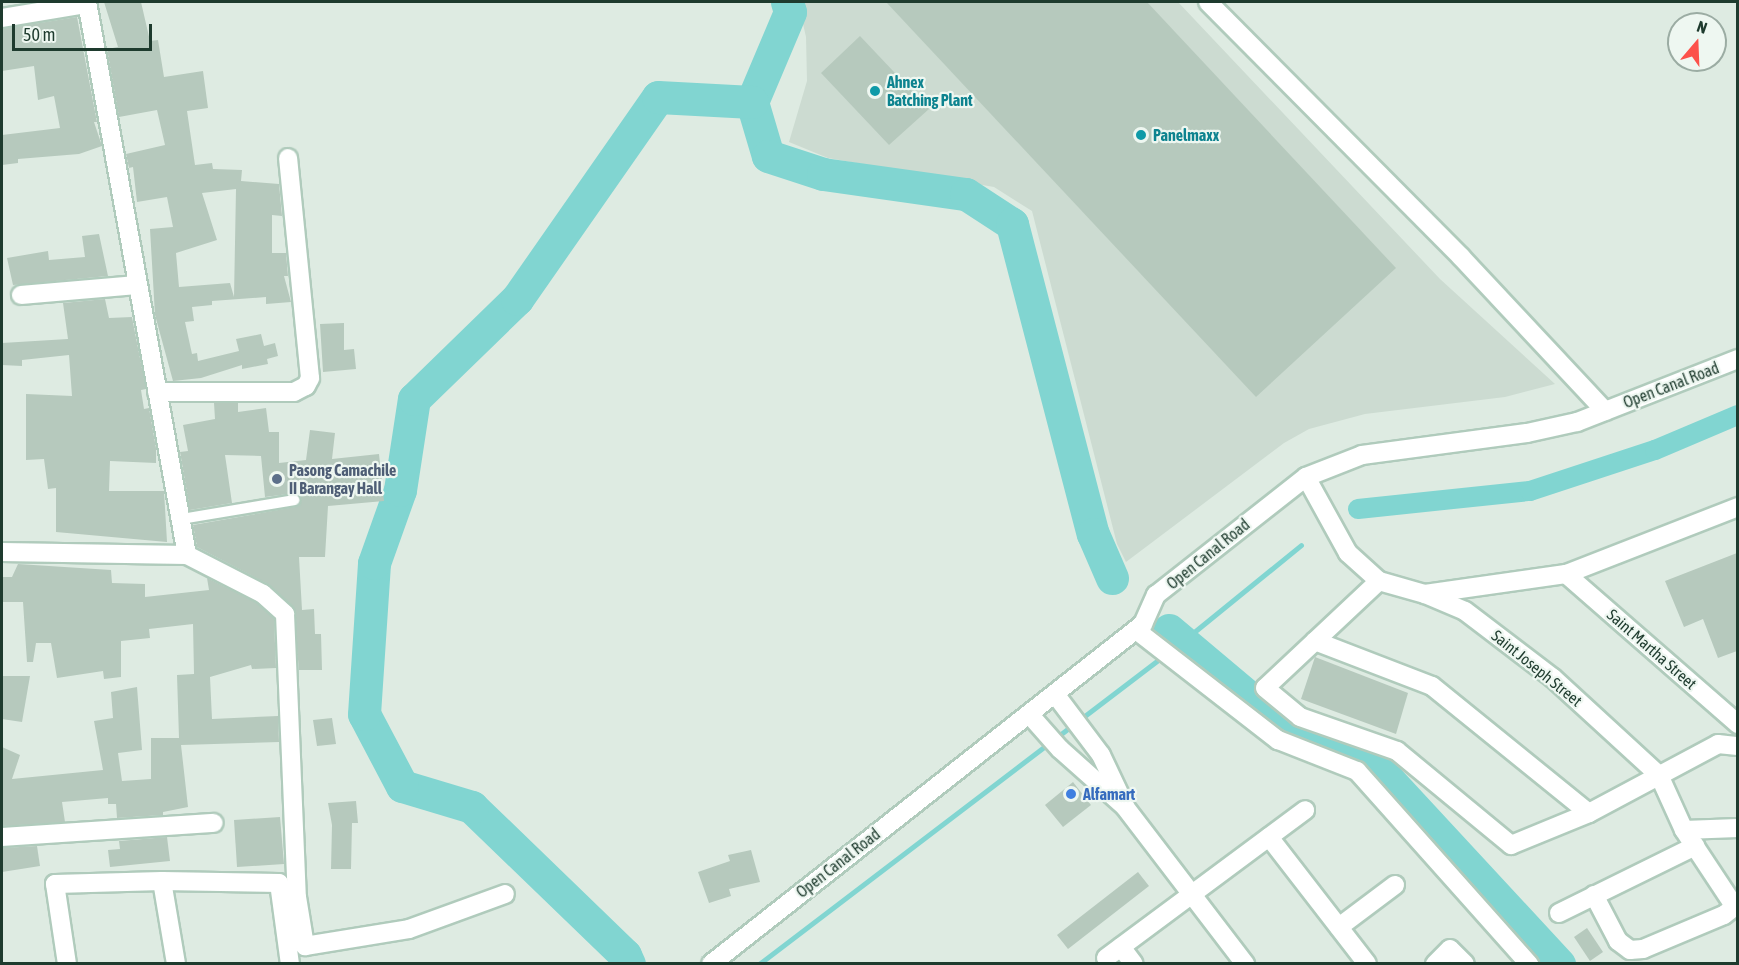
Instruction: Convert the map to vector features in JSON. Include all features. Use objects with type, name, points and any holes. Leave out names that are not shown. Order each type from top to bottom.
[{"type":"street","points":[[1208,2],[1461,257],[1605,411]]},
{"type":"street","points":[[2,18],[87,3],[188,555]]},
{"type":"street","points":[[157,392],[294,392],[306,386],[310,378],[288,158]]},
{"type":"street","points":[[21,295],[137,285]]},
{"type":"street","name":"Open Canal Road","points":[[711,963],[1136,630],[1143,624],[1156,595],[1306,477],[1362,455],[1552,429],[1605,411],[1737,359]]},
{"type":"street","name":"Saint Joseph Street","points":[[1306,477],[1348,552],[1379,581],[1425,594],[1465,611],[1553,678],[1659,775],[1684,830],[1735,904]]},
{"type":"street","points":[[1425,594],[1566,574],[1737,507]]},
{"type":"street","points":[[2,552],[188,555],[263,594],[285,614],[297,897],[306,955],[409,928],[505,894]]},
{"type":"street","name":"Saint Martha Street","points":[[1566,574],[1737,724]]},
{"type":"street","points":[[1379,581],[1265,688],[1300,717],[1398,751],[1511,845],[1588,813],[1718,744],[1737,746]]},
{"type":"street","points":[[1136,630],[1165,650],[1278,740],[1357,771],[1529,963]]},
{"type":"street","points":[[1315,641],[1432,686],[1588,813]]},
{"type":"street","points":[[1055,694],[1085,729],[1101,755],[1125,807]]},
{"type":"street","points":[[1029,714],[1060,748],[1125,807],[1245,963]]},
{"type":"street","points":[[1106,958],[1305,810]]},
{"type":"street","points":[[2,837],[214,823]]},
{"type":"street","points":[[1684,830],[1737,828]]},
{"type":"street","points":[[1269,837],[1367,963]]},
{"type":"street","points":[[1559,913],[1695,846]]},
{"type":"street","points":[[67,963],[55,884],[162,881],[279,883],[290,963]]},
{"type":"street","points":[[162,881],[176,963]]},
{"type":"street","points":[[1339,927],[1395,885]]},
{"type":"street","points":[[1594,895],[1618,941],[1630,950],[1643,949],[1724,915],[1735,904]]},
{"type":"street","points":[[1121,947],[1134,963]]},
{"type":"street","points":[[1434,963],[1450,949],[1465,963]]},
{"type":"lane","points":[[181,519],[294,500]]},
{"type":"lane","points":[[1084,770],[1101,755]]},
{"type":"shaded area","points":[[798,2],[1178,2],[1440,279],[1555,384],[1505,397],[1365,414],[1309,429],[1284,443],[1126,562],[1117,544],[1032,211],[994,187],[828,158],[789,142],[807,81],[806,37]]},
{"type":"building","points":[[104,2],[141,2],[150,41],[158,40],[164,77],[203,71],[208,108],[187,111],[195,165],[212,163],[213,169],[242,170],[241,181],[279,184],[282,216],[272,215],[272,253],[286,253],[288,276],[284,276],[291,302],[266,304],[266,297],[212,301],[212,305],[192,307],[194,321],[185,322],[192,354],[197,353],[198,361],[239,351],[236,339],[261,334],[264,346],[275,343],[278,356],[267,359],[268,364],[242,369],[242,365],[201,378],[173,381],[155,315],[150,229],[173,227],[167,197],[137,202],[133,167],[129,168],[126,154],[165,145],[157,110],[119,117],[107,49],[118,47]],"holes":[[[236,189],[234,297],[230,283],[179,287],[176,253],[217,240],[202,193]]]},
{"type":"building","name":"Panelmaxx","points":[[886,2],[1147,2],[1396,268],[1256,397]]},
{"type":"building","points":[[77,17],[97,122],[94,122],[102,146],[79,154],[18,159],[18,163],[2,165],[2,135],[60,128],[54,96],[38,100],[34,66],[2,71],[2,29]]},
{"type":"building","name":"Ahnex Batching Plant","points":[[860,36],[929,109],[889,145],[821,73]]},
{"type":"building","points":[[99,234],[108,276],[13,285],[7,258],[48,251],[49,260],[85,257],[82,236]]},
{"type":"building","points":[[105,299],[109,318],[132,317],[146,389],[141,390],[144,409],[149,408],[156,448],[156,463],[110,461],[109,491],[164,491],[167,542],[56,532],[56,488],[48,489],[44,459],[26,460],[26,394],[72,396],[69,355],[22,360],[22,366],[2,365],[2,343],[68,339],[63,303]]},
{"type":"building","points":[[344,323],[344,350],[354,349],[356,369],[323,372],[320,324]]},
{"type":"building","points":[[214,403],[238,403],[238,412],[266,408],[269,432],[279,432],[279,463],[306,460],[310,430],[335,433],[332,459],[379,454],[384,501],[328,506],[325,557],[299,557],[302,610],[314,609],[315,634],[321,634],[322,670],[299,670],[293,606],[268,584],[197,547],[193,525],[295,507],[301,502],[296,493],[265,497],[261,456],[225,455],[232,503],[190,510],[180,452],[188,451],[183,425],[215,419]]},
{"type":"building","points":[[1737,553],[1737,651],[1718,658],[1703,619],[1684,627],[1665,581]]},
{"type":"building","points":[[18,564],[111,570],[112,583],[145,584],[145,597],[209,590],[207,578],[257,603],[274,619],[276,668],[252,669],[251,665],[210,677],[212,719],[278,716],[279,742],[181,745],[188,807],[163,812],[163,815],[117,818],[116,804],[108,804],[108,798],[62,802],[65,822],[2,826],[2,747],[20,755],[12,779],[103,770],[94,721],[113,718],[111,692],[137,687],[142,750],[118,753],[122,781],[151,779],[151,738],[179,738],[177,675],[194,674],[193,624],[149,629],[150,638],[121,641],[121,677],[104,679],[103,671],[57,678],[51,643],[36,643],[33,662],[27,662],[23,602],[2,602],[2,577],[12,577]]},
{"type":"building","points":[[1315,657],[1408,693],[1396,734],[1301,699]]},
{"type":"building","points":[[2,676],[30,676],[22,722],[2,719]]},
{"type":"building","points":[[332,718],[336,744],[317,746],[313,720]]},
{"type":"building","name":"Alfamart","points":[[1073,782],[1091,805],[1063,827],[1045,805]]},
{"type":"building","points":[[356,801],[358,823],[352,823],[351,869],[331,869],[332,825],[328,803]]},
{"type":"building","points":[[280,817],[284,864],[237,867],[234,820]]},
{"type":"building","points":[[167,837],[170,861],[110,867],[108,850],[120,849],[119,841]]},
{"type":"building","points":[[37,846],[40,866],[2,872],[2,848]]},
{"type":"building","points":[[751,850],[760,882],[729,889],[731,896],[709,903],[698,872],[730,861],[728,855]]},
{"type":"building","points":[[1138,872],[1149,886],[1068,949],[1057,935]]},
{"type":"building","points":[[1587,928],[1603,952],[1590,961],[1574,937]]},
{"type":"waterway","points":[[787,2],[790,12],[752,102],[768,156],[823,174],[966,194],[1012,224],[1093,534],[1112,578]]},
{"type":"waterway","points":[[629,964],[625,955],[472,807],[402,786],[364,714],[374,563],[400,490],[414,399],[517,299],[658,97],[752,102]]},
{"type":"waterway","points":[[1358,509],[1530,491],[1655,450],[1738,415]]},
{"type":"waterway","points":[[759,964],[1183,641],[1301,545]]},
{"type":"waterway","points":[[1169,630],[1282,725],[1369,759],[1559,964]]},
{"type":"place","name":"Ahnex Batching Plant","points":[[875,91]]},
{"type":"place","name":"Panelmaxx","points":[[1141,135]]},
{"type":"place","name":"Pasong Camachile II Barangay Hall","points":[[277,479]]},
{"type":"place","name":"Alfamart","points":[[1071,794]]}]
